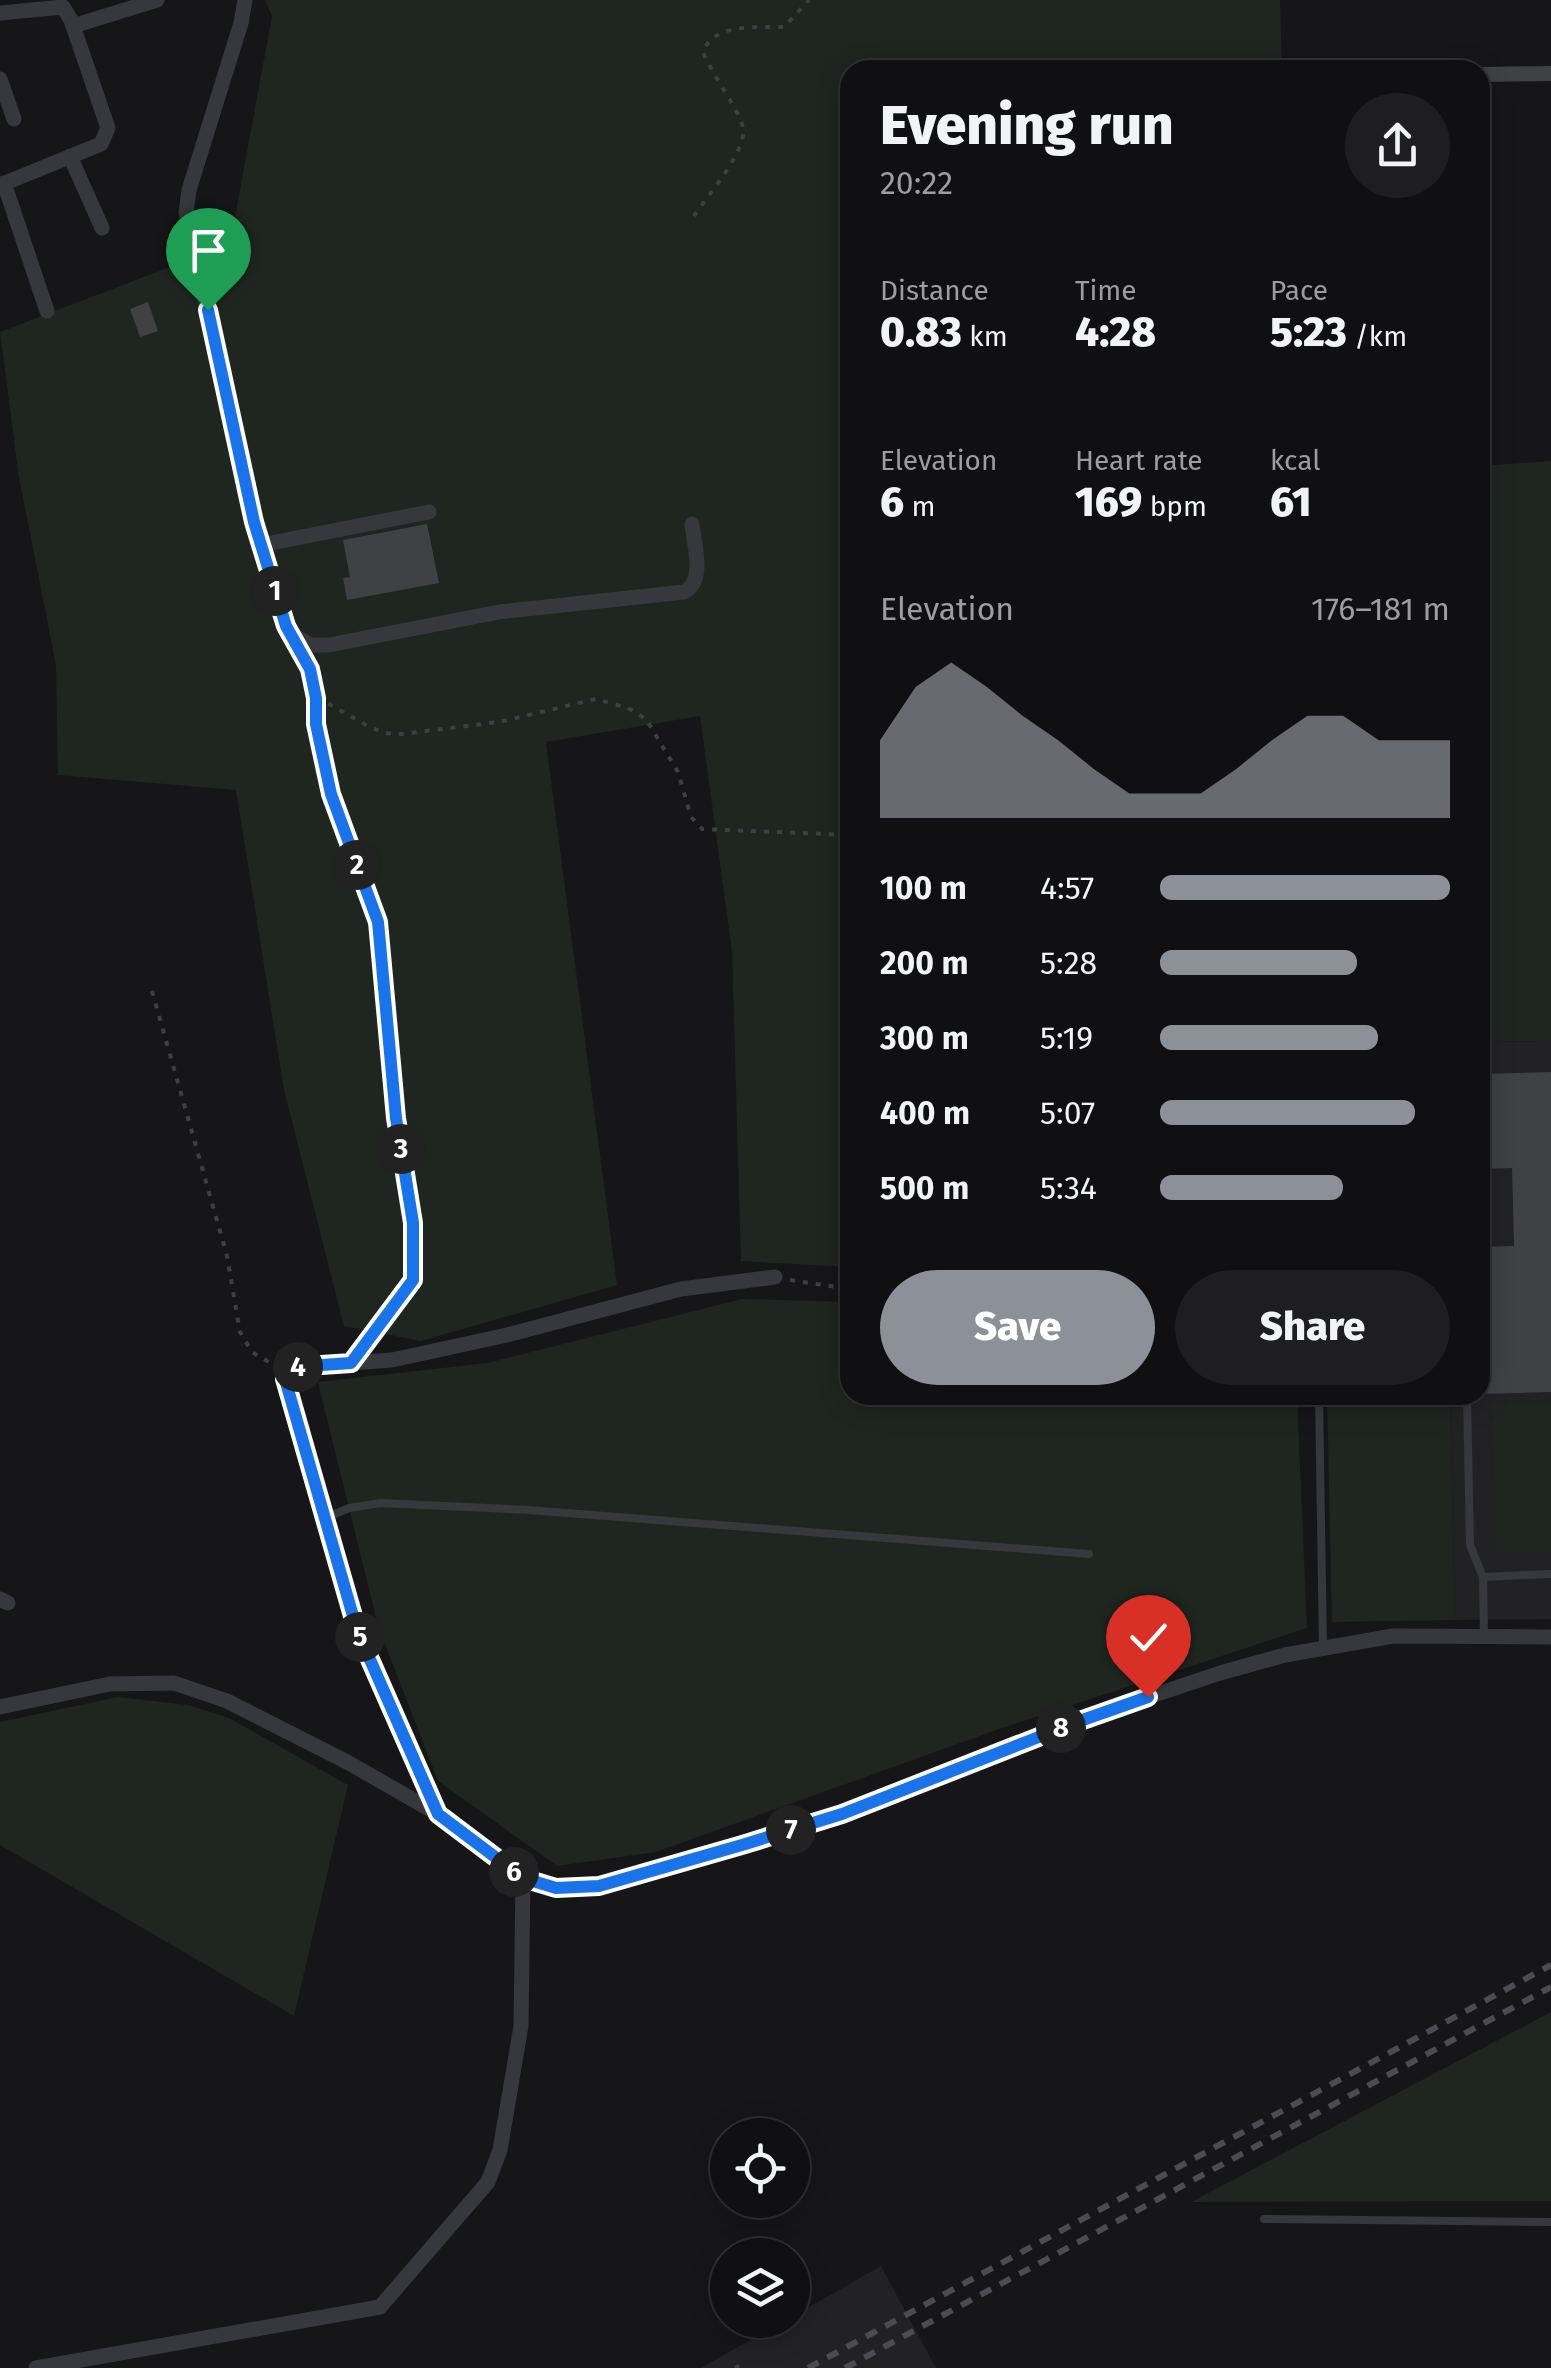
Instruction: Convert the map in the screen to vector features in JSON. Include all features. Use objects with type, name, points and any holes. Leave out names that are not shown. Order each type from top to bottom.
[{"type":"street","points":[[73,26],[157,0]]},
{"type":"street","points":[[245,0],[185,204],[261,545],[290,634],[311,645],[329,645],[499,612],[684,592],[693,587],[698,577],[692,524]]},
{"type":"street","points":[[0,13],[63,7],[108,128],[101,144],[2,184],[47,311]]},
{"type":"street","points":[[0,79],[14,119]]},
{"type":"street","points":[[70,156],[102,228]]},
{"type":"street","points":[[261,545],[428,512]]},
{"type":"street","points":[[438,1814],[357,1630],[286,1372],[292,1367],[392,1360],[681,1290],[776,1277]]},
{"type":"street","points":[[0,1707],[110,1684],[174,1684],[227,1702],[349,1763],[438,1814],[523,1878],[556,1888],[599,1886],[842,1814],[1077,1722],[1285,1655],[1393,1636],[1551,1636]]},
{"type":"street","points":[[36,2368],[380,2307],[488,2182],[500,2150],[521,2026],[523,1878]]},
{"type":"lane","points":[[1319,1405],[1323,1648]]},
{"type":"lane","points":[[1468,1405],[1470,1546],[1483,1577],[1484,1636]]},
{"type":"lane","points":[[325,1518],[349,1508],[381,1503],[529,1510],[1090,1554]]},
{"type":"lane","points":[[1483,1577],[1551,1574]]},
{"type":"lane","points":[[1264,2219],[1551,2222]]},
{"type":"path","points":[[694,216],[741,147],[744,128],[708,64],[703,52],[706,42],[718,33],[784,27],[809,0]]},
{"type":"path","points":[[290,634],[310,669],[316,724],[331,794],[378,922],[396,1118],[413,1223],[413,1280],[351,1363]]},
{"type":"path","points":[[316,698],[384,733],[402,734],[499,722],[596,698],[628,708],[646,719],[678,772],[691,816],[702,829],[840,834]]},
{"type":"path","points":[[152,991],[227,1256],[240,1332],[252,1352],[286,1372]]},
{"type":"path","points":[[776,1277],[840,1288]]},
{"type":"path","points":[[735,2368],[746,2362]]},
{"type":"shaded area","points":[[265,0],[1280,0],[1282,60],[840,60],[840,1266],[741,1261],[732,952],[700,716],[546,742],[617,1285],[421,1341],[344,1326],[284,1090],[236,790],[58,775],[56,665],[19,478],[0,332],[230,244],[272,16]]},
{"type":"shaded area","points":[[1551,461],[1551,1041],[1490,1042],[1490,465]]},
{"type":"shaded area","points":[[1551,1041],[1551,1619],[1455,1620],[1450,1405],[1490,1405],[1490,1042]]},
{"type":"shaded area","points":[[742,1299],[840,1302],[840,1405],[1297,1405],[1307,1628],[1002,1728],[656,1852],[557,1866],[438,1781],[378,1626],[318,1382],[487,1363]]},
{"type":"shaded area","points":[[1551,1403],[1551,1551],[1496,1552],[1492,1404]]},
{"type":"shaded area","points":[[1327,1405],[1450,1405],[1455,1620],[1332,1622]]},
{"type":"shaded area","points":[[118,1697],[188,1705],[229,1718],[348,1785],[294,2016],[0,1845],[0,1722]]},
{"type":"shaded area","points":[[1551,2012],[1551,2201],[1191,2202]]},
{"type":"shaded area","points":[[881,2266],[936,2368],[701,2368],[754,2338],[810,2338],[810,2306]]},
{"type":"building","points":[[1551,66],[1551,81],[1490,82],[1490,67]]},
{"type":"building","points":[[148,302],[158,331],[140,337],[130,309]]},
{"type":"building","points":[[427,524],[439,583],[347,600],[343,578],[350,577],[343,540]]},
{"type":"building","points":[[1551,1072],[1551,1392],[1490,1394],[1490,1247],[1514,1246],[1512,1168],[1490,1169],[1490,1074]]},
{"type":"railway","points":[[808,2368],[1551,1965]]},
{"type":"railway","points":[[845,2368],[1551,1987]]},
{"type":"route","points":[[208,310],[254,522],[286,626],[310,669],[316,724],[331,794],[378,922],[396,1118],[413,1223],[413,1280],[351,1363],[292,1367],[285,1379],[357,1630],[438,1814],[523,1878],[556,1888],[599,1886],[842,1814],[1148,1697]]}]
